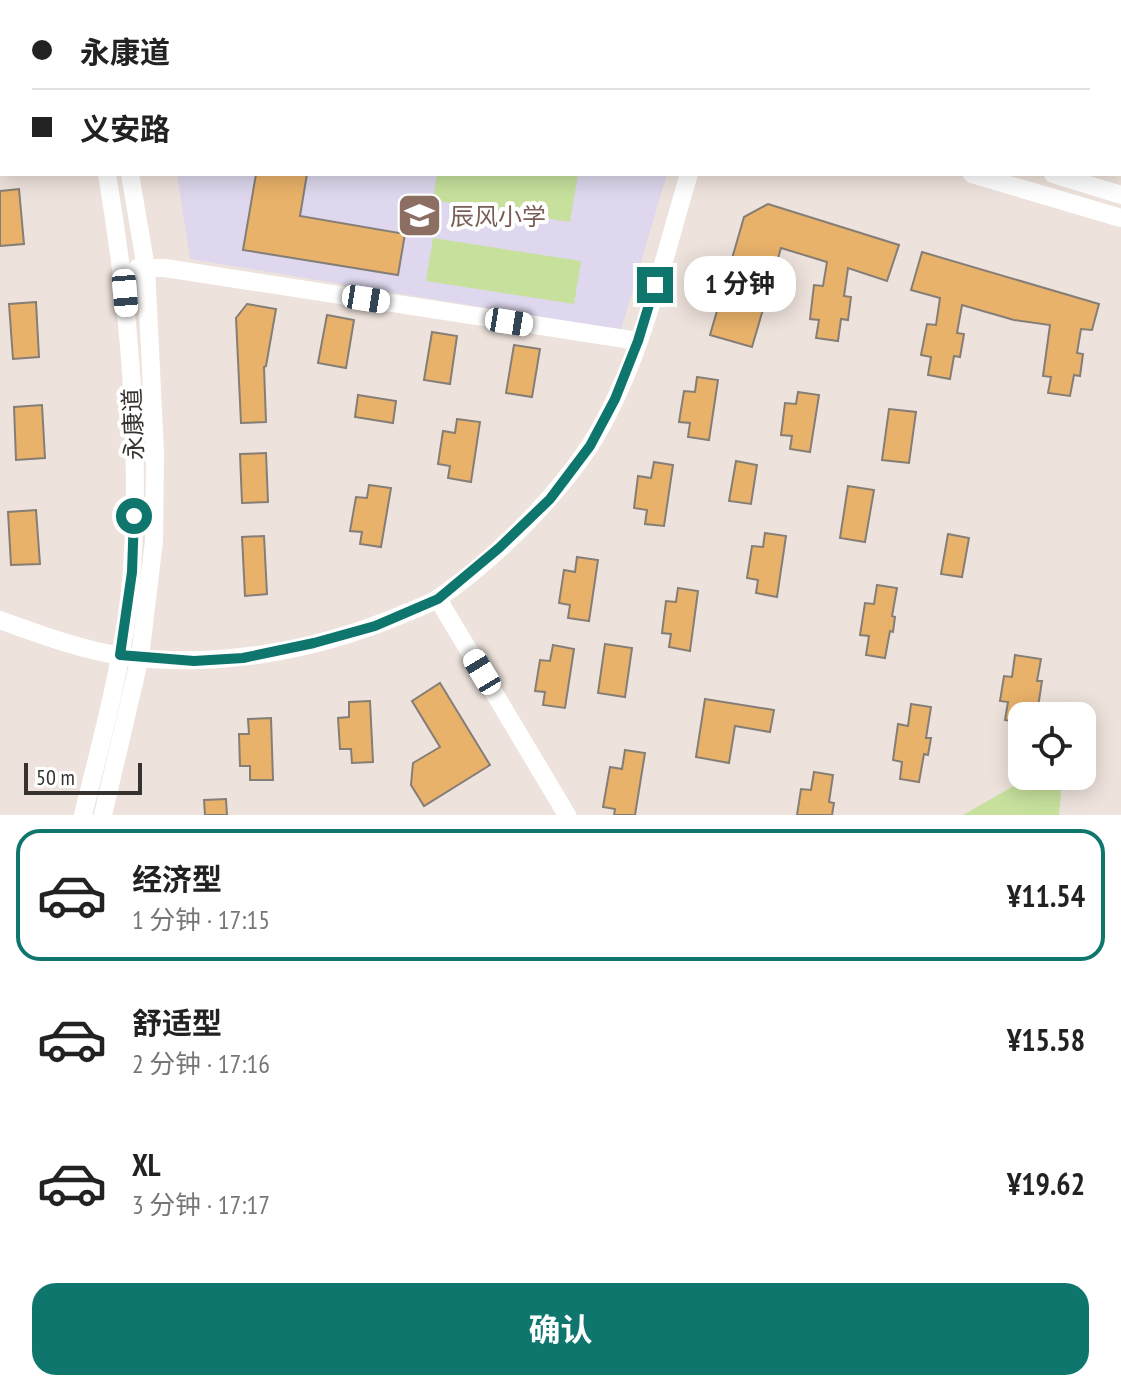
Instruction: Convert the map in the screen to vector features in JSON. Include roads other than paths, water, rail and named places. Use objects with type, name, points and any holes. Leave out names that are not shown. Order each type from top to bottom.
[{"type":"street","name":"永康道","points":[[83,815],[120,655],[132,572],[135,488],[133,396],[123,267],[107,176]]},
{"type":"street","name":"永康道","points":[[103,815],[140,657],[154,541],[155,467],[146,268],[130,176]]},
{"type":"street","points":[[0,620],[120,655],[194,661],[243,658],[314,643],[375,626],[438,599],[499,548],[550,499],[590,446],[615,399],[638,341],[688,176]]},
{"type":"street","points":[[979,176],[1121,218]]},
{"type":"street","points":[[1059,176],[1121,195]]},
{"type":"street","points":[[123,267],[165,268],[638,341]]},
{"type":"street","points":[[438,599],[567,815]]},
{"type":"place","name":"辰风小学","points":[[419,216]]}]
